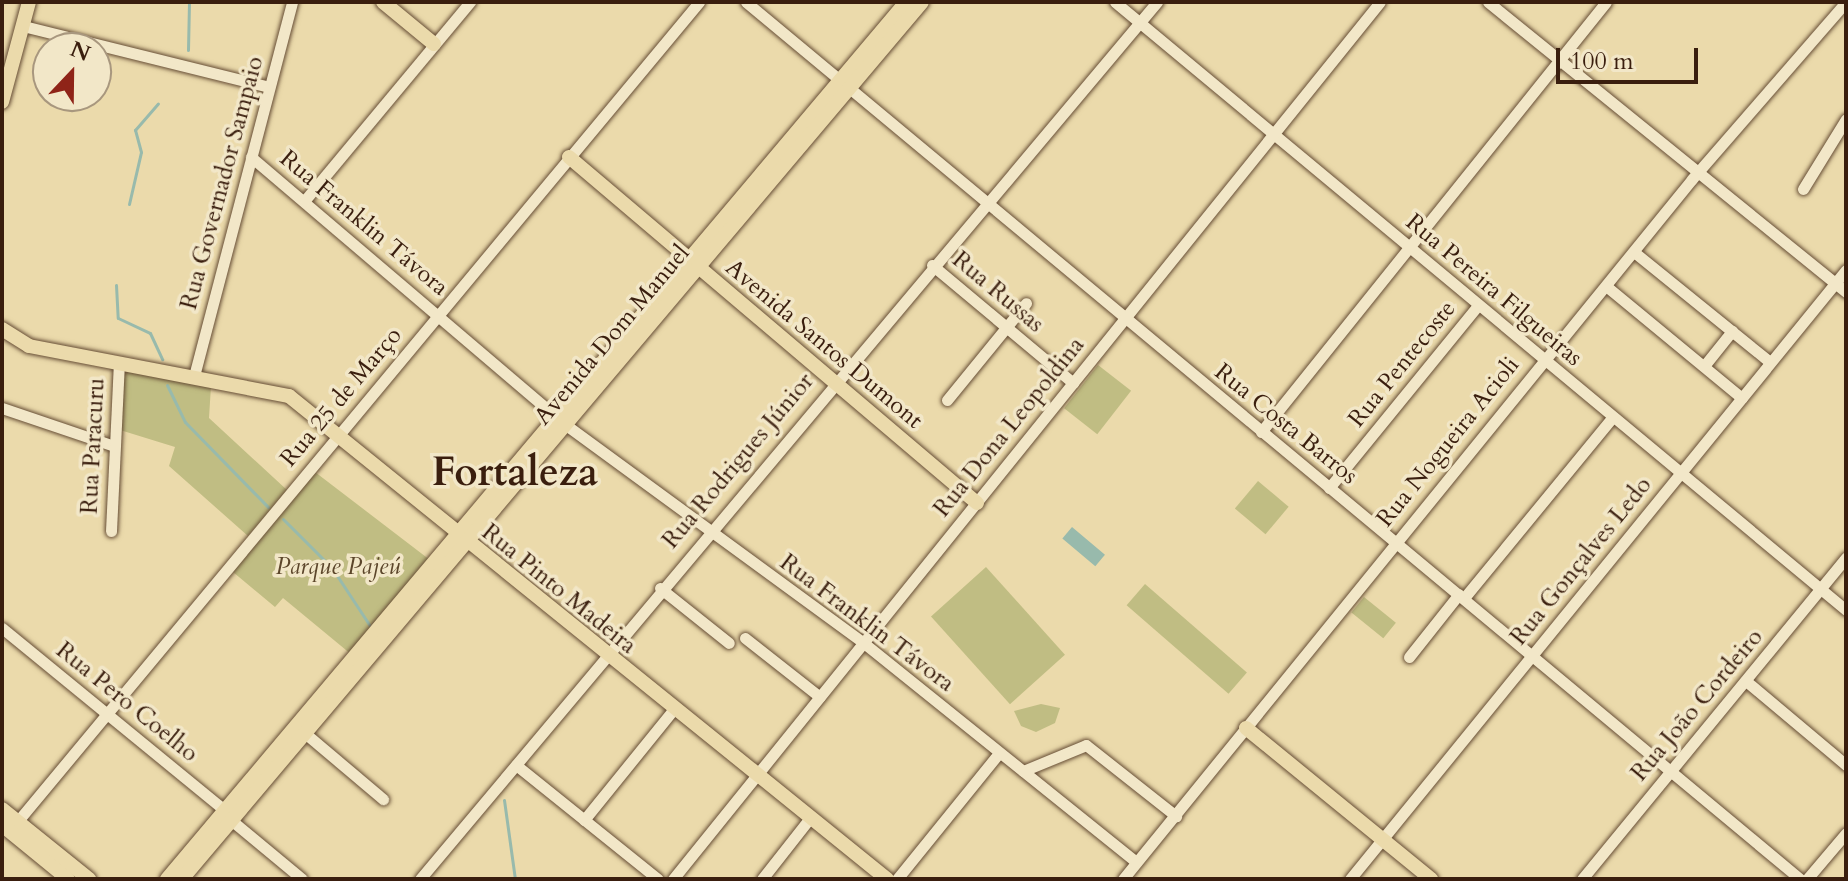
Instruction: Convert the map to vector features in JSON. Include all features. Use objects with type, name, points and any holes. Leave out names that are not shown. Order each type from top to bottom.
[{"type":"main road","points":[[2,102],[29,2]]},
{"type":"main road","points":[[383,2],[434,44]]},
{"type":"main road","name":"Avenida Dom Manuel","points":[[182,879],[228,815],[844,84],[906,2]]},
{"type":"main road","name":"Avenida Dom Manuel","points":[[844,84],[922,2]]},
{"type":"main road","name":"Avenida Santos Dumont","points":[[569,157],[977,503]]},
{"type":"main road","name":"Rua Pinto Madeira","points":[[2,329],[29,346],[283,392],[604,654],[887,879]]},
{"type":"main road","name":"Avenida Dom Manuel","points":[[167,879],[306,734],[462,539]]},
{"type":"main road","points":[[1246,728],[1431,879]]},
{"type":"main road","points":[[2,809],[9,823],[68,879]]},
{"type":"main road","points":[[9,823],[89,879]]},
{"type":"street","name":"Rua Governador Sampaio","points":[[194,376],[292,2]]},
{"type":"street","points":[[305,200],[470,2]]},
{"type":"street","name":"Rua 25 de Março","points":[[9,823],[104,714],[699,2]]},
{"type":"street","name":"Rua Costa Barros","points":[[746,2],[1800,879]]},
{"type":"street","name":"Rua Pereira Filgueiras","points":[[1115,2],[1846,610]]},
{"type":"street","name":"Rua Rodrigues Júnior","points":[[420,879],[706,532],[1157,2]]},
{"type":"street","name":"Rua Dona Leopoldina","points":[[673,879],[1380,2]]},
{"type":"street","points":[[1488,2],[1846,292]]},
{"type":"street","points":[[1261,432],[1606,2]]},
{"type":"street","name":"Rua Nogueira Acioli","points":[[1123,879],[1698,172],[1846,2]]},
{"type":"street","points":[[23,26],[269,87]]},
{"type":"street","points":[[1803,189],[1846,119]]},
{"type":"street","name":"Rua Franklin Távora","points":[[251,157],[561,421],[706,532],[865,644],[1136,862]]},
{"type":"street","points":[[1634,252],[1770,362]]},
{"type":"street","name":"Rua Russas","points":[[932,265],[1073,383]]},
{"type":"street","name":"Rua Gonçalves Ledo","points":[[1350,879],[1846,270]]},
{"type":"street","points":[[1606,286],[1742,398]]},
{"type":"street","points":[[947,400],[1026,303]]},
{"type":"street","name":"Rua Pentecoste","points":[[1329,488],[1478,305]]},
{"type":"street","points":[[1704,366],[1732,331]]},
{"type":"street","name":"Rua Paracuru","points":[[111,531],[119,362]]},
{"type":"street","points":[[2,408],[114,446]]},
{"type":"street","points":[[1409,657],[1612,418]]},
{"type":"street","name":"Rua João Cordeiro","points":[[1582,879],[1846,558]]},
{"type":"street","points":[[660,588],[729,643]]},
{"type":"street","name":"Rua Pero Coelho","points":[[2,628],[302,879]]},
{"type":"street","points":[[745,638],[820,697]]},
{"type":"street","points":[[1746,681],[1846,765]]},
{"type":"street","points":[[584,820],[674,709]]},
{"type":"street","points":[[306,734],[383,799]]},
{"type":"street","points":[[1023,771],[1086,745],[1176,816]]},
{"type":"street","points":[[897,879],[999,753]]},
{"type":"street","points":[[516,765],[658,879]]},
{"type":"street","points":[[762,879],[810,818]]},
{"type":"street","points":[[1807,879],[1846,833]]},
{"type":"green space","points":[[1098,365],[1131,391],[1097,434],[1064,408]]},
{"type":"green space","name":"Parque Pajeú","points":[[123,370],[211,386],[209,418],[287,490],[248,536],[169,466],[175,447],[120,430]]},
{"type":"green space","name":"Parque Pajeú","points":[[315,472],[430,560],[352,655],[283,598],[275,607],[233,572]]},
{"type":"green space","points":[[1258,481],[1289,507],[1266,534],[1235,509]]},
{"type":"green space","points":[[986,567],[1065,655],[1010,704],[931,617]]},
{"type":"green space","points":[[1145,584],[1247,673],[1229,694],[1127,605]]},
{"type":"green space","points":[[1364,597],[1396,623],[1383,638],[1351,613]]},
{"type":"green space","points":[[1041,704],[1060,708],[1055,723],[1036,732],[1021,726],[1014,711]]},
{"type":"shaded area","points":[[1072,527],[1105,555],[1095,566],[1062,538]]},
{"type":"waterway","points":[[188,50],[189,2]]},
{"type":"waterway","points":[[129,204],[141,152],[135,130],[158,104]]},
{"type":"waterway","points":[[116,285],[118,318],[150,333],[162,359]]},
{"type":"waterway","points":[[167,385],[185,422],[268,507]]},
{"type":"waterway","points":[[283,519],[332,568],[372,629]]},
{"type":"waterway","points":[[504,800],[515,879]]},
{"type":"district","name":"Fortaleza","points":[[515,473]]}]
